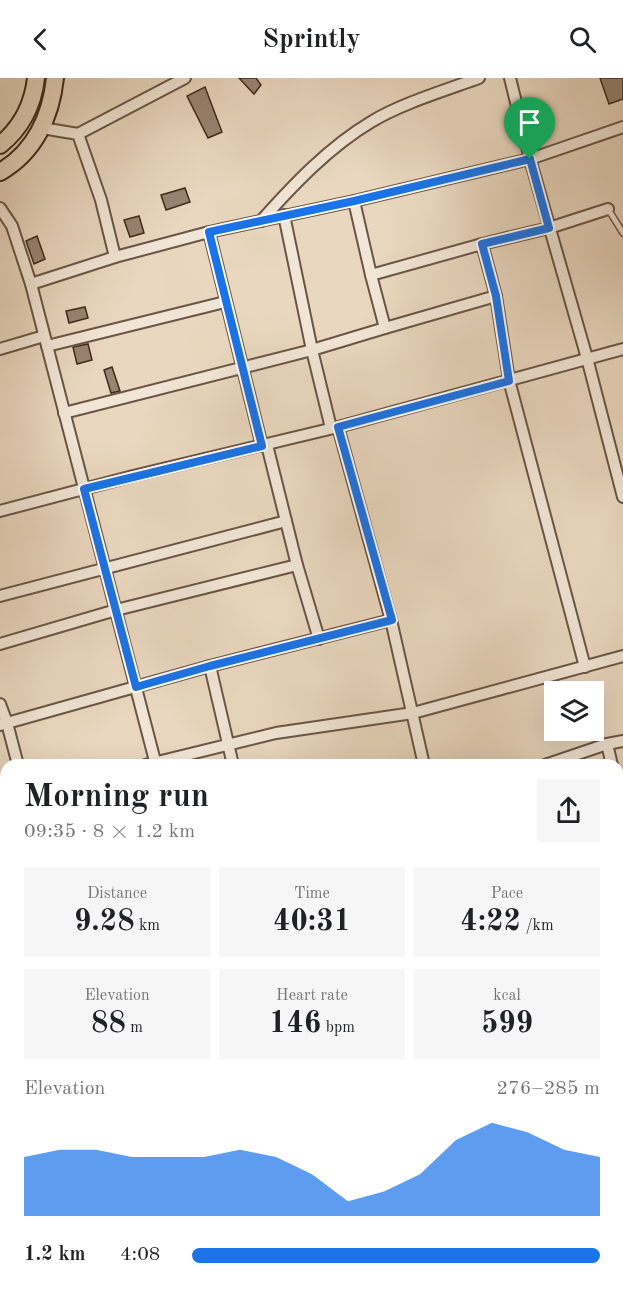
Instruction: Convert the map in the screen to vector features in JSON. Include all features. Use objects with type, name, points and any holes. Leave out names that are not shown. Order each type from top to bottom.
[{"type":"main road","points":[[0,145],[12,134],[25,115],[35,89],[36,78]]},
{"type":"main road","points":[[0,172],[19,159],[42,128],[51,103],[55,78]]},
{"type":"street","points":[[42,128],[78,134],[185,78]]},
{"type":"street","points":[[261,222],[304,175],[341,143],[372,121],[451,83],[479,78]]},
{"type":"street","points":[[510,78],[549,228],[621,478],[623,497]]},
{"type":"street","points":[[31,284],[115,257],[209,232],[354,201],[530,159],[623,127]]},
{"type":"street","points":[[78,134],[101,200],[115,257]]},
{"type":"street","points":[[354,201],[385,328]]},
{"type":"street","points":[[0,208],[12,226],[31,284],[136,687],[151,759]]},
{"type":"street","points":[[371,275],[549,228],[608,209]]},
{"type":"street","points":[[284,215],[312,350],[392,620],[423,759]]},
{"type":"street","points":[[209,232],[225,302],[319,639]]},
{"type":"street","points":[[482,244],[496,296],[509,381],[585,668]]},
{"type":"street","points":[[64,413],[312,350],[496,296]]},
{"type":"street","points":[[0,349],[225,302]]},
{"type":"street","points":[[0,511],[265,445],[623,349]]},
{"type":"street","points":[[0,596],[286,521]]},
{"type":"street","points":[[0,644],[116,610],[297,565]]},
{"type":"street","points":[[3,724],[210,666],[392,620]]},
{"type":"street","points":[[172,759],[276,733],[413,713],[623,656]]},
{"type":"street","points":[[210,666],[232,759]]},
{"type":"street","points":[[0,704],[3,724],[16,759]]},
{"type":"street","points":[[563,759],[623,741]]},
{"type":"street","points":[[607,744],[611,759]]},
{"type":"lane","points":[[608,209],[623,233]]},
{"type":"building","points":[[239,78],[256,78],[261,85],[254,94]]},
{"type":"building","points":[[600,78],[623,78],[623,99],[609,104]]},
{"type":"building","points":[[205,87],[222,132],[208,138],[187,96]]},
{"type":"building","points":[[185,188],[190,202],[166,210],[161,195]]},
{"type":"building","points":[[139,216],[144,233],[130,237],[124,220]]},
{"type":"building","points":[[37,236],[45,259],[34,264],[26,241]]},
{"type":"building","points":[[85,307],[88,318],[69,323],[66,311]]},
{"type":"building","points":[[88,344],[92,360],[77,364],[73,347]]},
{"type":"building","points":[[112,367],[120,391],[111,393],[104,370]]},
{"type":"route","points":[[530,159],[549,228],[482,244],[496,296],[509,381],[338,427],[392,620],[136,687],[84,489],[262,446],[209,232],[354,201],[530,159]]}]
